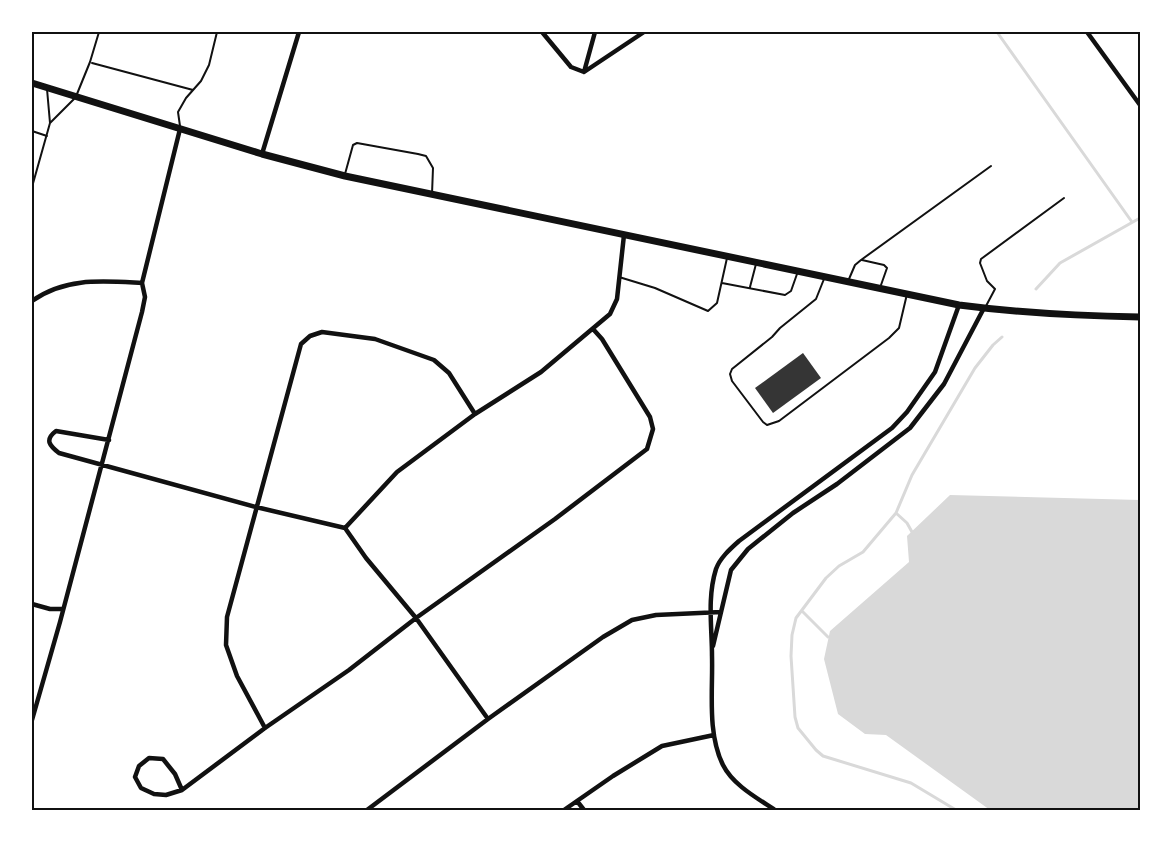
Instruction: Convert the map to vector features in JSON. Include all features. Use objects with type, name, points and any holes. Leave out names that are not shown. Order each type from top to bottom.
[{"type":"main road","points":[[32,83],[262,154],[345,176],[432,195],[959,305],[1066,315],[1140,317]]},
{"type":"street","points":[[262,154],[299,32]]},
{"type":"street","points":[[542,32],[571,67],[584,72]]},
{"type":"street","points":[[584,72],[595,32]]},
{"type":"street","points":[[584,72],[644,32]]},
{"type":"street","points":[[1087,32],[1140,105]]},
{"type":"street","points":[[32,720],[144,305],[142,283],[180,129]]},
{"type":"street","points":[[345,528],[397,472],[475,414],[541,372],[610,315],[617,299],[624,235]]},
{"type":"street","points":[[32,301],[43,293],[86,281],[142,283]]},
{"type":"street","points":[[775,810],[733,778],[724,767],[714,735],[709,612],[716,568],[723,556],[739,541],[892,428],[907,412],[933,376],[959,305]]},
{"type":"street","points":[[712,651],[731,570],[748,549],[910,428],[944,384],[984,308]]},
{"type":"street","points":[[183,790],[164,759],[149,758],[139,765],[135,777],[141,788],[154,794],[166,795],[183,790],[647,449],[653,429],[650,417],[602,339],[593,329]]},
{"type":"street","points":[[265,728],[237,676],[226,645],[227,617],[297,355],[302,344],[310,336],[322,332],[375,339],[434,360],[449,373],[475,414]]},
{"type":"street","points":[[933,376],[944,384]]},
{"type":"street","points":[[109,440],[56,431],[48,441],[50,446],[59,453],[256,507],[345,528],[366,558],[416,618],[488,719]]},
{"type":"street","points":[[775,514],[781,523]]},
{"type":"street","points":[[32,604],[50,609],[63,609]]},
{"type":"street","points":[[367,810],[488,719],[603,637],[632,620],[656,615],[721,612]]},
{"type":"street","points":[[564,810],[662,746],[714,735]]},
{"type":"street","points":[[577,801],[584,810]]},
{"type":"lane","points":[[50,123],[76,97],[99,32]]},
{"type":"lane","points":[[180,129],[178,112],[201,81],[209,65],[217,32]]},
{"type":"lane","points":[[90,62],[193,90]]},
{"type":"lane","points":[[32,187],[50,123],[46,88]]},
{"type":"lane","points":[[32,131],[47,136]]},
{"type":"lane","points":[[345,176],[353,145],[357,143],[418,154],[426,156],[433,168],[432,195]]},
{"type":"lane","points":[[847,281],[855,265],[861,260],[991,166]]},
{"type":"lane","points":[[984,308],[995,289],[987,281],[980,263],[981,259],[1064,198]]},
{"type":"lane","points":[[619,277],[655,288],[708,311],[717,303],[727,256]]},
{"type":"lane","points":[[861,260],[884,265],[887,268],[880,288]]},
{"type":"lane","points":[[750,287],[757,262]]},
{"type":"lane","points":[[722,283],[785,295],[791,291],[798,271]]},
{"type":"lane","points":[[825,277],[816,299],[732,369],[730,374],[732,381],[762,422],[767,425],[779,421],[894,333],[899,328],[907,294]]},
{"type":"shaded area","points":[[950,495],[1140,500],[1140,810],[990,810],[886,735],[865,734],[838,714],[824,659],[830,631],[909,562],[907,536]]},
{"type":"building","points":[[803,353],[821,378],[773,413],[755,388]]},
{"type":"waterway","points":[[997,32],[1132,222]]},
{"type":"waterway","points":[[1036,289],[1060,263],[1140,218]]},
{"type":"waterway","points":[[956,810],[911,783],[823,756],[816,750],[798,728],[795,717],[792,635],[796,618],[826,578],[839,566],[863,552],[896,513],[912,475],[975,368],[1002,337]]},
{"type":"waterway","points":[[896,513],[907,523],[912,532]]},
{"type":"waterway","points":[[802,611],[828,637]]}]
